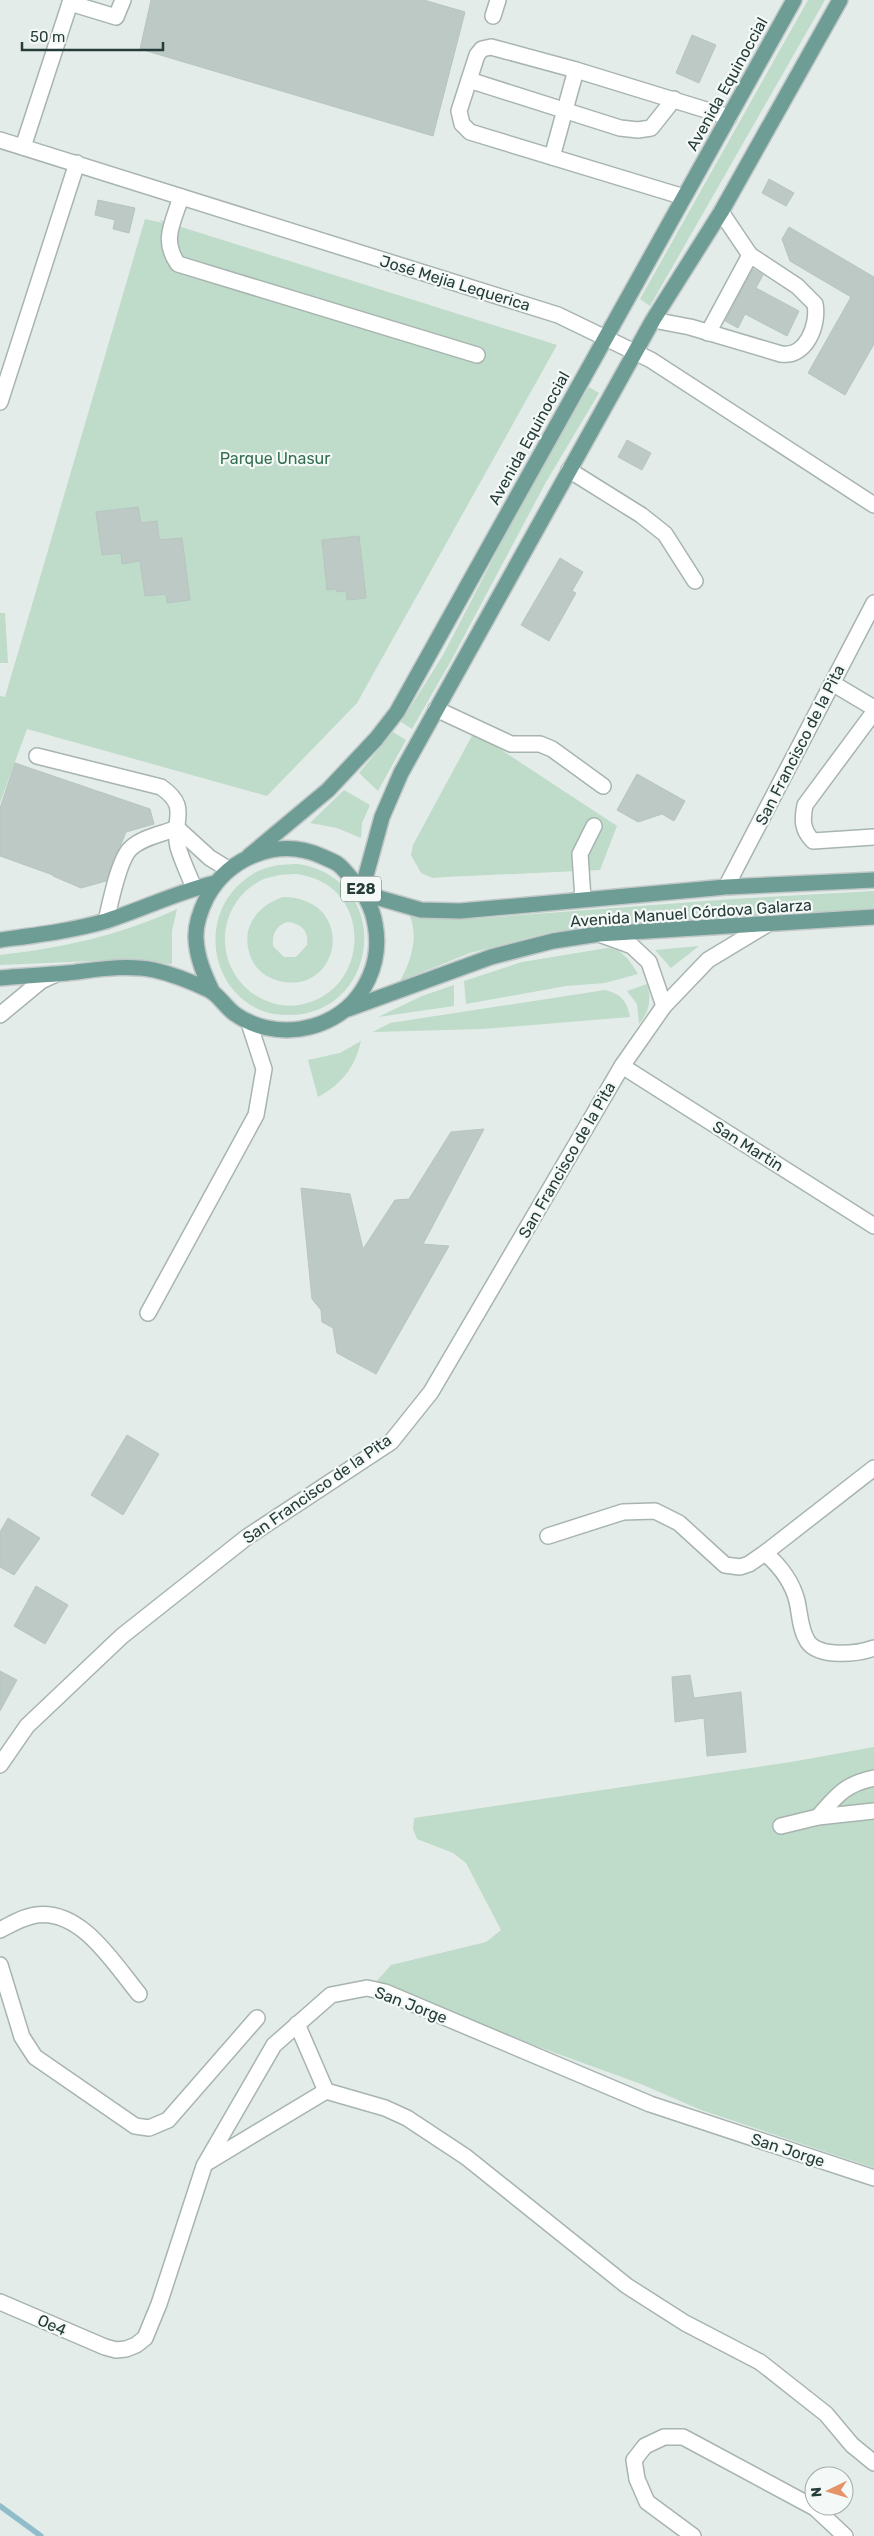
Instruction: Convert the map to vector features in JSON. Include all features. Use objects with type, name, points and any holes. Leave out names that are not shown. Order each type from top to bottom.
[{"type":"main road","name":"Avenida Equinoccial","points":[[249,856],[328,790],[376,739],[396,712],[794,0]]},
{"type":"main road","points":[[363,892],[382,816],[401,773],[653,320],[721,212],[840,0]]},
{"type":"main road","name":"E28","points":[[279,848],[310,851],[338,864],[363,892],[373,912],[377,934],[376,956],[369,977],[358,996],[342,1012],[313,1027],[294,1030],[264,1028],[249,1023],[235,1014],[212,991],[200,965],[196,937],[201,908],[215,883],[228,869],[249,856],[279,848]]},
{"type":"main road","name":"Avenida Manuel Córdova Galarza","points":[[363,892],[421,910],[460,911],[726,886],[874,880]]},
{"type":"main road","points":[[0,940],[69,931],[106,921],[194,888],[215,883]]},
{"type":"main road","name":"Avenida Manuel Córdova Galarza","points":[[342,1012],[491,958],[553,941],[599,934],[874,917]]},
{"type":"main road","name":"E28","points":[[0,978],[110,968],[152,970],[212,991]]},
{"type":"street","points":[[23,147],[71,1],[116,17],[123,0]]},
{"type":"street","points":[[493,16],[498,0]]},
{"type":"street","points":[[684,197],[470,132],[462,124],[459,111],[477,55],[482,50],[491,47],[576,70],[729,117]]},
{"type":"street","points":[[552,157],[576,70]]},
{"type":"street","points":[[469,80],[566,109],[620,128],[638,130],[651,128],[674,99]]},
{"type":"street","name":"José Mejia Lequerica","points":[[0,140],[558,315],[651,360],[874,505]]},
{"type":"street","points":[[0,402],[77,163]]},
{"type":"street","points":[[180,197],[169,236],[169,251],[178,264],[477,355]]},
{"type":"street","points":[[653,320],[788,355],[804,346],[814,326],[815,304],[797,286],[750,254],[721,212]]},
{"type":"street","points":[[708,333],[750,254]]},
{"type":"street","points":[[569,470],[641,515],[664,534],[695,581]]},
{"type":"street","name":"San Francisco de la Pita","points":[[726,886],[874,603]]},
{"type":"street","points":[[832,683],[874,710],[805,805],[802,820],[806,834],[813,841],[874,837]]},
{"type":"street","points":[[436,709],[511,744],[540,744],[552,749],[603,786]]},
{"type":"street","points":[[37,756],[162,787],[174,796],[178,806],[177,828],[179,849],[194,888]]},
{"type":"street","points":[[583,899],[580,854],[594,826]]},
{"type":"street","points":[[177,828],[210,858],[228,869]]},
{"type":"street","points":[[106,921],[118,876],[129,849],[140,842],[177,828]]},
{"type":"street","name":"San Francisco de la Pita","points":[[0,1765],[27,1726],[122,1636],[247,1537],[391,1442],[431,1392],[622,1066],[664,1006],[708,960],[766,925]]},
{"type":"street","points":[[599,934],[632,946],[649,962],[664,1006]]},
{"type":"street","points":[[0,1014],[42,981],[56,974]]},
{"type":"street","points":[[148,1313],[256,1115],[264,1069],[249,1023]]},
{"type":"street","name":"San Martin","points":[[622,1066],[874,1226]]},
{"type":"street","points":[[548,1536],[624,1512],[655,1511],[679,1523],[725,1565],[740,1567],[749,1564],[765,1553],[874,1468]]},
{"type":"street","points":[[765,1553],[777,1564],[788,1579],[796,1599],[802,1630],[808,1643],[819,1649],[842,1654],[874,1648]]},
{"type":"street","points":[[818,1817],[838,1794],[855,1782],[874,1778]]},
{"type":"street","points":[[781,1826],[818,1817],[874,1811]]},
{"type":"street","points":[[0,1930],[17,1921],[36,1915],[54,1916],[80,1927],[139,1994]]},
{"type":"street","points":[[0,1966],[22,2037],[35,2057],[135,2126],[149,2128],[168,2120],[257,2018]]},
{"type":"street","name":"San Jorge","points":[[105,2347],[126,2350],[136,2346],[144,2338],[159,2304],[205,2164],[274,2046],[331,1995],[367,1988],[385,1992],[650,2104],[874,2178]]},
{"type":"street","points":[[297,2024],[326,2090]]},
{"type":"street","points":[[205,2164],[326,2090],[385,2108],[407,2118],[466,2157],[627,2286],[685,2323],[760,2362],[826,2414],[852,2445],[874,2463]]},
{"type":"street","name":"Oe4","points":[[0,2302],[105,2347]]},
{"type":"street","points":[[693,2536],[647,2502],[638,2479],[634,2460],[645,2446],[664,2438],[683,2437],[745,2468],[815,2508],[845,2536]]},
{"type":"green space","points":[[808,0],[825,0],[650,306],[640,299]]},
{"type":"green space","name":"Parque Unasur","points":[[145,219],[163,223],[159,220],[557,345],[357,703],[267,796],[27,729],[0,803],[0,696],[5,697]]},
{"type":"green space","points":[[589,387],[599,393],[546,482],[452,659],[412,729],[401,722],[443,655],[536,476]]},
{"type":"green space","points":[[0,613],[5,613],[8,663],[0,663]]},
{"type":"green space","points":[[393,732],[406,740],[378,791],[359,773]]},
{"type":"green space","points":[[474,732],[617,826],[600,870],[433,878],[421,873],[411,855],[413,845]]},
{"type":"green space","points":[[344,790],[370,805],[362,823],[361,838],[337,828],[310,823]]},
{"type":"green space","points":[[278,865],[304,865],[334,878],[354,900],[363,926],[363,953],[353,979],[335,1000],[308,1013],[274,1014],[259,1009],[245,1001],[238,995],[224,976],[216,948],[218,919],[223,906],[231,894],[241,883],[256,872]],"holes":[[[299,874],[325,884],[342,899],[352,919],[354,940],[351,962],[340,981],[323,997],[291,1006],[269,1002],[244,986],[234,974],[225,946],[229,917],[236,903],[245,892],[258,882],[279,875]]]},
{"type":"green space","points":[[874,891],[874,908],[805,914],[732,916],[551,932],[470,953],[400,981],[408,965],[413,948],[412,921],[408,912],[442,918],[470,919],[733,899]]},
{"type":"green space","points":[[283,897],[306,901],[322,912],[331,927],[333,943],[328,959],[319,973],[304,981],[284,982],[275,980],[262,973],[253,962],[247,941],[248,931],[257,914],[273,901]],"holes":[[[287,922],[303,929],[307,936],[307,945],[296,957],[284,957],[273,946],[273,938],[280,926]]]},
{"type":"green space","points":[[177,909],[172,931],[172,964],[114,960],[0,965],[0,955],[46,949],[91,939],[134,926]]},
{"type":"green space","points":[[699,946],[671,968],[655,950]]},
{"type":"green space","points":[[607,948],[622,953],[638,974],[605,983],[566,986],[466,1004],[464,981],[522,962]]},
{"type":"green space","points":[[647,984],[649,1005],[639,1024],[637,1004],[627,991]]},
{"type":"green space","points":[[454,985],[454,1006],[378,1017],[422,996]]},
{"type":"green space","points":[[605,990],[619,996],[625,1002],[630,1017],[482,1029],[373,1032],[390,1023]]},
{"type":"green space","points":[[361,1041],[355,1059],[346,1074],[334,1086],[318,1097],[308,1060],[340,1053]]},
{"type":"green space","points":[[874,1747],[874,2168],[701,2110],[641,2084],[487,2028],[376,1982],[391,1965],[486,1942],[501,1930],[466,1863],[453,1853],[417,1839],[413,1829],[414,1818],[791,1762]]},
{"type":"building","points":[[151,0],[424,0],[465,12],[433,136],[140,49]]},
{"type":"building","points":[[692,35],[716,45],[699,83],[676,73]]},
{"type":"building","points":[[769,179],[794,193],[786,206],[762,193]]},
{"type":"building","points":[[98,200],[135,208],[129,233],[113,229],[115,220],[95,215]]},
{"type":"building","points":[[789,227],[874,277],[874,344],[845,395],[808,373],[851,297],[790,261],[782,239]]},
{"type":"building","points":[[753,269],[763,275],[756,288],[799,311],[787,336],[745,314],[738,328],[725,321]]},
{"type":"building","points":[[627,440],[651,453],[642,470],[618,457]]},
{"type":"building","points":[[138,507],[141,523],[157,521],[159,540],[182,538],[190,600],[167,603],[166,594],[145,596],[140,561],[122,564],[121,553],[102,555],[96,512]]},
{"type":"building","points":[[359,536],[366,598],[347,600],[346,591],[327,590],[322,540]]},
{"type":"building","points":[[560,558],[583,572],[572,591],[576,593],[549,641],[521,625]]},
{"type":"building","points":[[15,763],[150,809],[154,824],[126,832],[106,881],[81,888],[53,875],[0,856],[0,808]]},
{"type":"building","points":[[637,774],[685,801],[674,821],[662,814],[638,822],[617,810]]},
{"type":"building","points":[[484,1129],[423,1244],[449,1246],[376,1374],[337,1353],[333,1328],[322,1322],[321,1310],[312,1299],[301,1188],[350,1194],[363,1249],[395,1200],[409,1199],[451,1132]]},
{"type":"building","points":[[127,1435],[159,1454],[123,1515],[91,1495]]},
{"type":"building","points":[[8,1518],[40,1538],[14,1575],[0,1567],[0,1532]]},
{"type":"building","points":[[36,1586],[68,1605],[45,1644],[14,1626]]},
{"type":"building","points":[[0,1671],[17,1680],[0,1711]]},
{"type":"building","points":[[690,1675],[694,1698],[741,1692],[746,1752],[707,1756],[704,1718],[675,1722],[672,1677]]},
{"type":"waterway","points":[[0,2506],[41,2536]]}]
